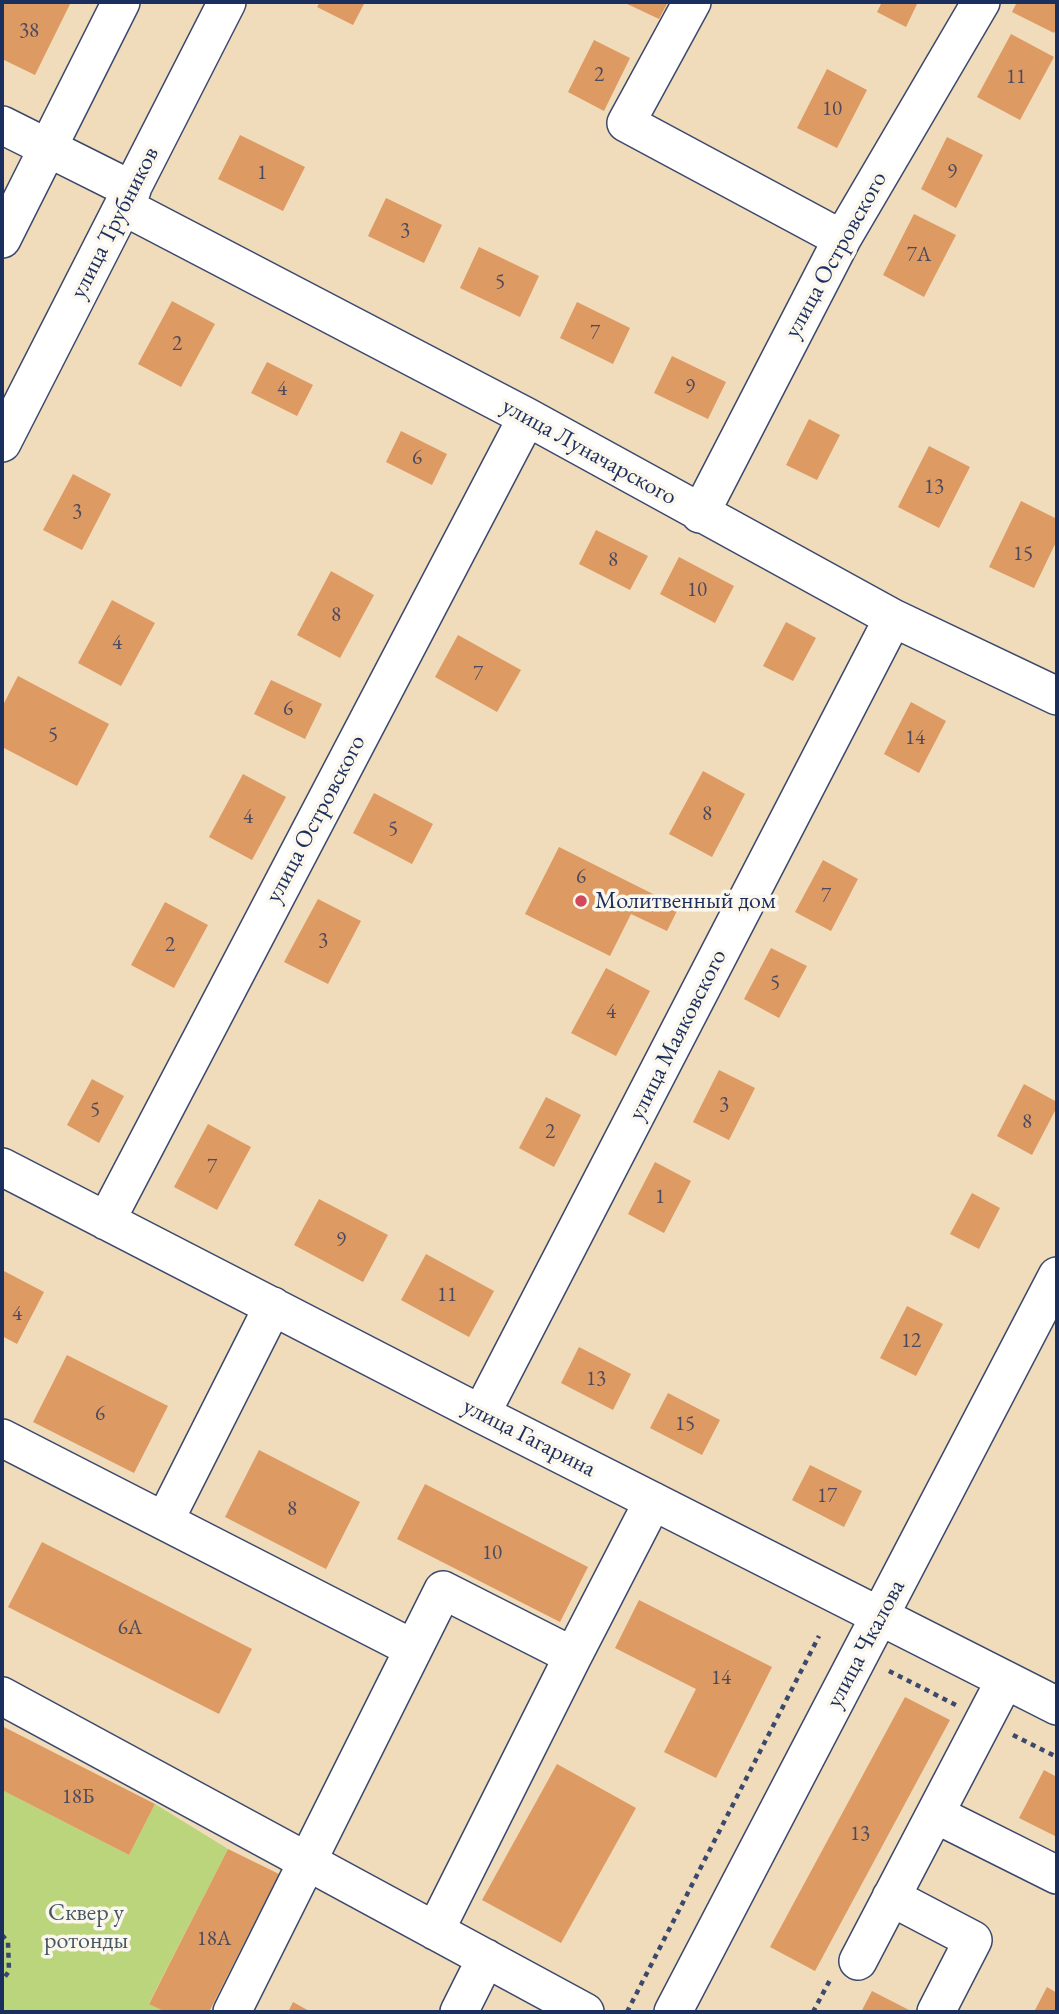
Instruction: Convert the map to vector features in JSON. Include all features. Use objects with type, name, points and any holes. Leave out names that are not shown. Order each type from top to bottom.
[{"type":"street","points":[[2,239],[121,2]]},
{"type":"street","name":"улица Трубников","points":[[2,443],[227,2]]},
{"type":"street","points":[[692,2],[626,123],[842,239]]},
{"type":"street","name":"улица Островского","points":[[700,514],[842,239],[981,2]]},
{"type":"street","name":"улица Луначарского","points":[[2,125],[47,148],[127,198],[700,514],[893,618],[1057,696]]},
{"type":"street","name":"улица Островского","points":[[106,1221],[527,417]]},
{"type":"street","name":"улица Маяковского","points":[[481,1414],[893,618]]},
{"type":"street","name":"улица Гагарина","points":[[2,1167],[1057,1706]]},
{"type":"street","name":"улица Чкалова","points":[[673,2012],[1057,1276]]},
{"type":"street","points":[[165,1520],[273,1306]]},
{"type":"street","points":[[2,1438],[412,1648]]},
{"type":"street","points":[[435,1931],[653,1501]]},
{"type":"street","points":[[232,2012],[443,1590],[573,1656]]},
{"type":"street","points":[[858,1961],[1005,1680]]},
{"type":"street","points":[[2,1696],[585,2012]]},
{"type":"street","points":[[935,1814],[1057,1875]]},
{"type":"street","points":[[891,1897],[973,1940],[936,2012]]},
{"type":"street","points":[[459,2012],[486,1958]]},
{"type":"path","points":[[627,2012],[819,1636]]},
{"type":"path","points":[[2,1935],[8,1942],[9,1971],[2,1981]]},
{"type":"green space","name":"Сквер у ротонды","points":[[2,1790],[129,1855],[155,1804],[228,1849],[149,2003],[166,2012],[2,2012]]},
{"type":"building","points":[[2,2],[71,2],[35,75],[2,59]]},
{"type":"building","points":[[320,2],[365,2],[353,25],[317,7]]},
{"type":"building","points":[[623,2],[668,2],[659,19]]},
{"type":"building","points":[[882,2],[918,2],[906,27],[877,12]]},
{"type":"building","points":[[1017,2],[1057,2],[1057,27],[1054,33],[1012,12]]},
{"type":"building","points":[[1011,34],[1054,57],[1020,120],[977,97]]},
{"type":"building","points":[[594,40],[630,58],[604,111],[568,92]]},
{"type":"building","points":[[827,69],[867,90],[837,148],[797,128]]},
{"type":"building","points":[[240,135],[305,167],[283,211],[218,179]]},
{"type":"building","points":[[947,137],[983,155],[956,208],[921,189]]},
{"type":"building","points":[[386,198],[442,225],[424,263],[368,236]]},
{"type":"building","points":[[914,214],[956,235],[924,297],[883,275]]},
{"type":"building","points":[[479,247],[539,276],[520,317],[460,288]]},
{"type":"building","points":[[172,301],[215,324],[181,387],[138,364]]},
{"type":"building","points":[[577,302],[630,328],[613,364],[560,338]]},
{"type":"building","points":[[672,356],[726,382],[708,419],[654,393]]},
{"type":"building","points":[[267,362],[313,385],[297,416],[251,393]]},
{"type":"building","points":[[809,419],[840,435],[817,480],[786,465]]},
{"type":"building","points":[[401,431],[447,454],[432,485],[386,462]]},
{"type":"building","points":[[929,446],[970,467],[939,528],[898,507]]},
{"type":"building","points":[[73,474],[111,494],[82,550],[43,530]]},
{"type":"building","points":[[1021,501],[1057,519],[1057,540],[1034,588],[989,567]]},
{"type":"building","points":[[596,530],[648,556],[630,590],[579,564]]},
{"type":"building","points":[[679,557],[734,586],[715,623],[660,594]]},
{"type":"building","points":[[331,571],[374,595],[340,658],[297,635]]},
{"type":"building","points":[[112,600],[155,623],[121,686],[78,663]]},
{"type":"building","points":[[786,622],[816,638],[793,681],[763,666]]},
{"type":"building","points":[[458,635],[521,670],[497,712],[435,677]]},
{"type":"building","points":[[18,676],[109,724],[77,786],[2,747],[2,707]]},
{"type":"building","points":[[271,680],[322,704],[305,739],[254,714]]},
{"type":"building","points":[[911,702],[946,721],[919,773],[884,754]]},
{"type":"building","points":[[703,771],[745,794],[712,857],[669,834]]},
{"type":"building","points":[[243,774],[286,797],[252,860],[209,837]]},
{"type":"building","points":[[374,793],[433,824],[412,864],[353,833]]},
{"type":"building","points":[[559,847],[679,907],[667,931],[631,914],[610,956],[525,914]]},
{"type":"building","points":[[823,860],[858,879],[831,931],[795,912]]},
{"type":"building","points":[[318,899],[361,921],[328,984],[284,962]]},
{"type":"building","points":[[165,902],[208,925],[174,988],[131,965]]},
{"type":"building","points":[[771,948],[807,966],[779,1018],[744,999]]},
{"type":"building","points":[[606,968],[650,991],[616,1056],[571,1033]]},
{"type":"building","points":[[719,1070],[755,1088],[729,1140],[693,1122]]},
{"type":"building","points":[[92,1079],[124,1096],[99,1143],[67,1125]]},
{"type":"building","points":[[1024,1084],[1057,1102],[1057,1107],[1032,1155],[997,1136]]},
{"type":"building","points":[[546,1097],[581,1115],[554,1167],[519,1148]]},
{"type":"building","points":[[208,1124],[251,1147],[217,1210],[174,1187]]},
{"type":"building","points":[[655,1162],[691,1181],[664,1233],[628,1214]]},
{"type":"building","points":[[972,1193],[1000,1208],[979,1249],[950,1234]]},
{"type":"building","points":[[319,1199],[388,1235],[363,1282],[294,1245]]},
{"type":"building","points":[[426,1254],[494,1291],[469,1337],[401,1300]]},
{"type":"building","points":[[2,1270],[44,1292],[17,1344],[2,1336]]},
{"type":"building","points":[[907,1306],[943,1324],[916,1376],[880,1358]]},
{"type":"building","points":[[579,1347],[631,1374],[613,1410],[561,1383]]},
{"type":"building","points":[[67,1355],[168,1406],[134,1473],[33,1422]]},
{"type":"building","points":[[668,1393],[720,1420],[702,1455],[650,1428]]},
{"type":"building","points":[[259,1450],[360,1502],[326,1569],[225,1517]]},
{"type":"building","points":[[810,1465],[862,1491],[844,1527],[792,1500]]},
{"type":"building","points":[[425,1484],[588,1567],[560,1622],[397,1539]]},
{"type":"building","points":[[42,1542],[252,1649],[219,1714],[8,1607]]},
{"type":"building","points":[[639,1600],[772,1667],[716,1778],[664,1752],[696,1689],[615,1648]]},
{"type":"building","points":[[905,1697],[950,1720],[815,1971],[770,1947]]},
{"type":"building","points":[[2,1726],[155,1804],[129,1855],[2,1790]]},
{"type":"building","points":[[557,1764],[636,1808],[561,1943],[482,1900]]},
{"type":"building","points":[[1044,1770],[1057,1777],[1057,1837],[1019,1818]]},
{"type":"building","points":[[228,1849],[279,1874],[209,2012],[166,2012],[149,2004]]},
{"type":"building","points":[[1047,1987],[1057,1993],[1057,2012],[1034,2012]]},
{"type":"building","points":[[872,1991],[913,2012],[861,2012]]},
{"type":"building","points":[[293,2002],[311,2012],[288,2012]]},
{"type":"place","name":"Молитвенный дом","points":[[581,901]]}]
